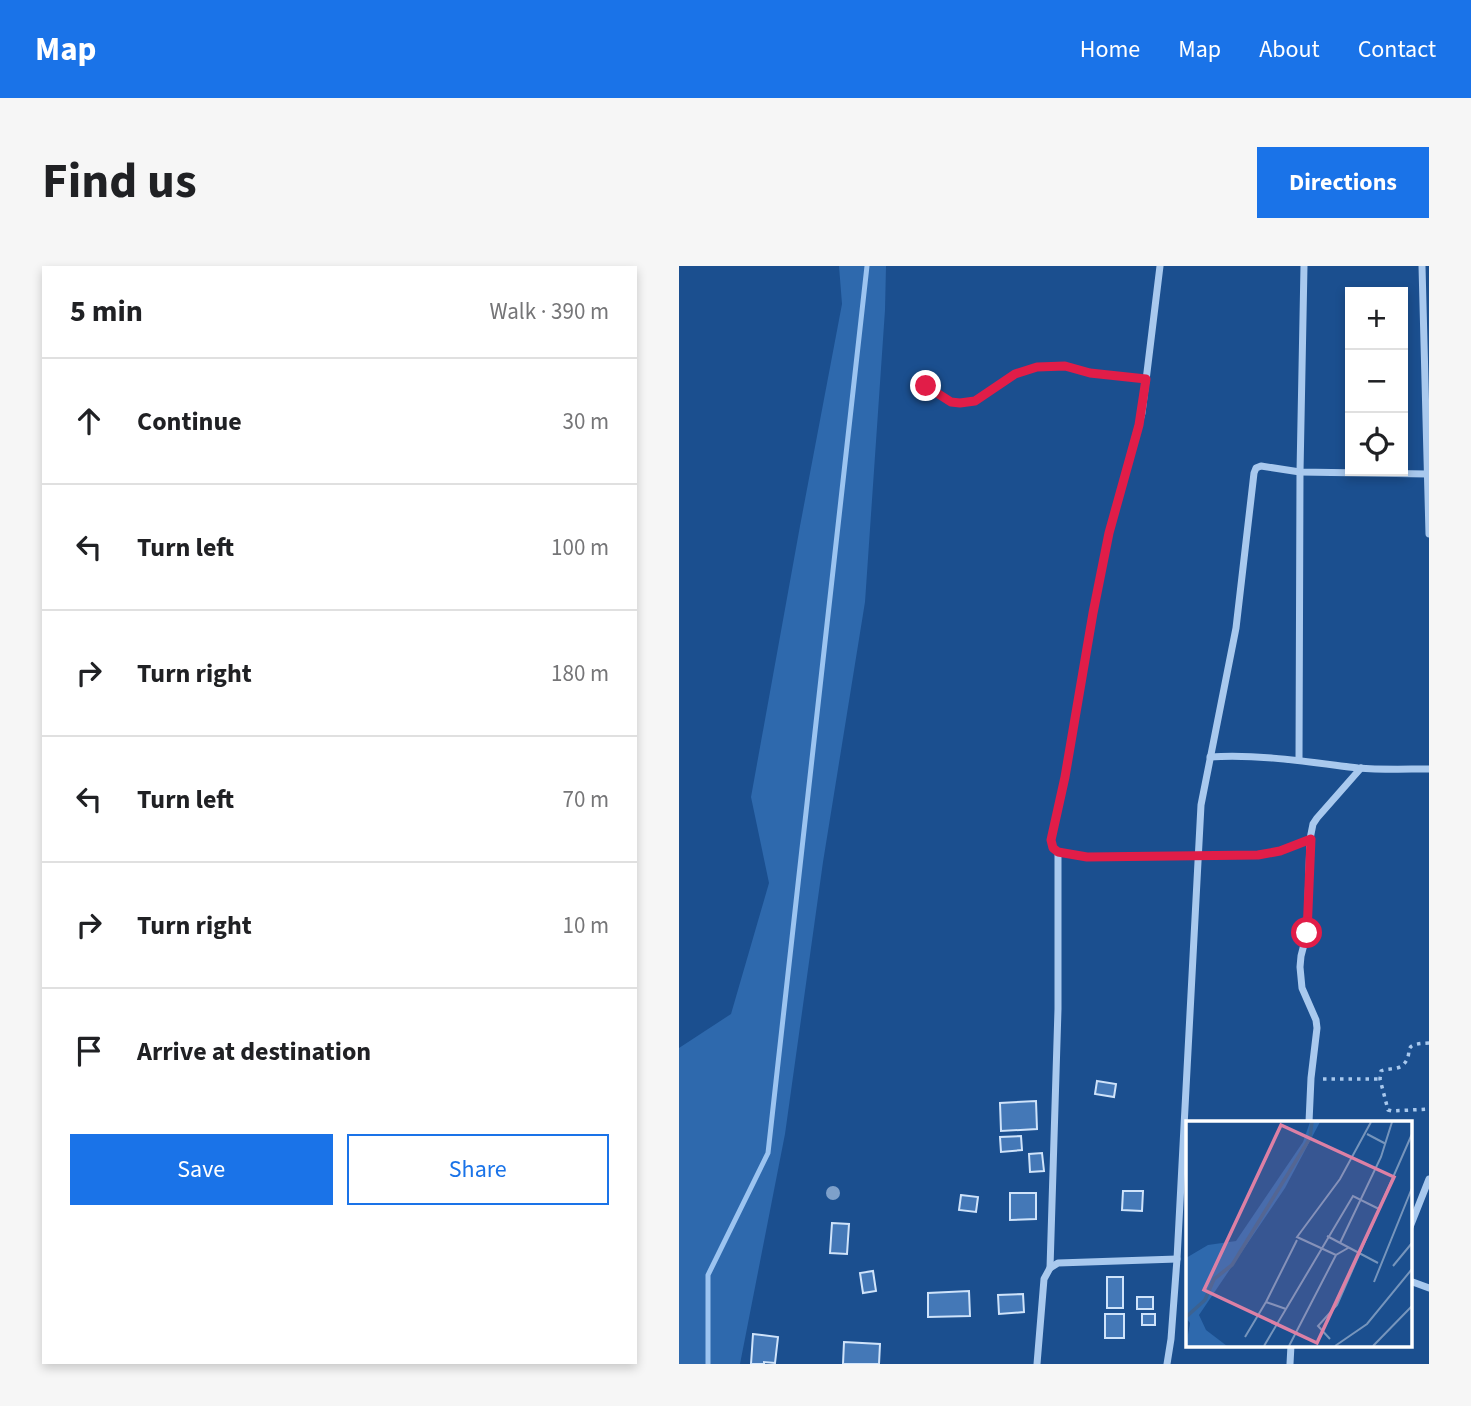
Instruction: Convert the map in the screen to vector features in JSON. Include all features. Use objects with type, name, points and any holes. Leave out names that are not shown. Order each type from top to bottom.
[{"type":"street","points":[[1160,266],[1139,425],[1109,533],[1051,840],[1053,848],[1058,852],[1087,857],[1258,855],[1280,851],[1311,839]]},
{"type":"street","points":[[1299,760],[1304,266]]},
{"type":"street","points":[[1422,266],[1429,534]]},
{"type":"street","points":[[1167,1364],[1177,1259],[1201,805],[1236,628],[1254,473],[1261,466],[1300,472],[1427,474]]},
{"type":"street","points":[[1210,757],[1236,755],[1361,768],[1429,769]]},
{"type":"street","points":[[1309,1121],[1317,1028],[1302,988],[1300,967],[1307,933],[1313,824],[1361,768]]},
{"type":"street","points":[[1037,1364],[1044,1279],[1050,1268],[1058,1009],[1058,852]]},
{"type":"street","points":[[1411,1224],[1429,1179]]},
{"type":"street","points":[[1050,1268],[1058,1263],[1177,1259]]},
{"type":"street","points":[[1411,1281],[1429,1288]]},
{"type":"street","points":[[1290,1364],[1291,1346]]},
{"type":"path","points":[[926,386],[951,402],[960,403],[975,401],[1015,374],[1037,367],[1065,366],[1090,373],[1146,379]]},
{"type":"path","points":[[1429,1043],[1411,1045],[1404,1065],[1381,1071],[1380,1079],[1388,1110],[1429,1109]]},
{"type":"path","points":[[1311,1079],[1380,1079]]},
{"type":"shaded area","points":[[839,266],[886,266],[865,602],[823,862],[785,1134],[740,1364],[679,1364],[679,1048],[731,1014],[769,883],[751,797],[842,304]]},
{"type":"building","points":[[1097,1081],[1116,1084],[1114,1097],[1095,1094]]},
{"type":"building","points":[[1036,1101],[1037,1129],[1001,1131],[1000,1103]]},
{"type":"building","points":[[1021,1136],[1022,1150],[1001,1152],[1000,1137]]},
{"type":"building","points":[[1042,1153],[1044,1171],[1030,1172],[1029,1154]]},
{"type":"building","points":[[1123,1191],[1143,1191],[1142,1211],[1122,1210]]},
{"type":"building","points":[[1010,1193],[1036,1193],[1036,1219],[1010,1220]]},
{"type":"building","points":[[961,1195],[978,1197],[976,1212],[959,1210]]},
{"type":"building","points":[[832,1223],[849,1224],[847,1254],[830,1253]]},
{"type":"building","points":[[873,1271],[876,1291],[863,1293],[860,1273]]},
{"type":"building","points":[[1107,1277],[1123,1277],[1123,1308],[1107,1308]]},
{"type":"building","points":[[969,1291],[970,1316],[928,1317],[928,1293]]},
{"type":"building","points":[[1023,1294],[1024,1312],[999,1314],[998,1295]]},
{"type":"building","points":[[1137,1297],[1153,1297],[1153,1309],[1137,1309]]},
{"type":"building","points":[[1105,1314],[1124,1314],[1124,1338],[1105,1338]]},
{"type":"building","points":[[1142,1314],[1155,1314],[1155,1325],[1142,1325]]},
{"type":"building","points":[[753,1334],[778,1337],[775,1363],[751,1364]]},
{"type":"building","points":[[844,1342],[880,1344],[879,1364],[843,1364]]},
{"type":"waterway","points":[[708,1364],[708,1275],[768,1153],[867,266]]},
{"type":"route","points":[[926,386],[951,402],[960,403],[975,401],[1015,374],[1037,367],[1065,366],[1090,373],[1146,379],[1142,413],[1109,533],[1093,613],[1065,777],[1051,840],[1053,848],[1058,852],[1087,857],[1258,855],[1280,851],[1311,839],[1307,933]]}]
